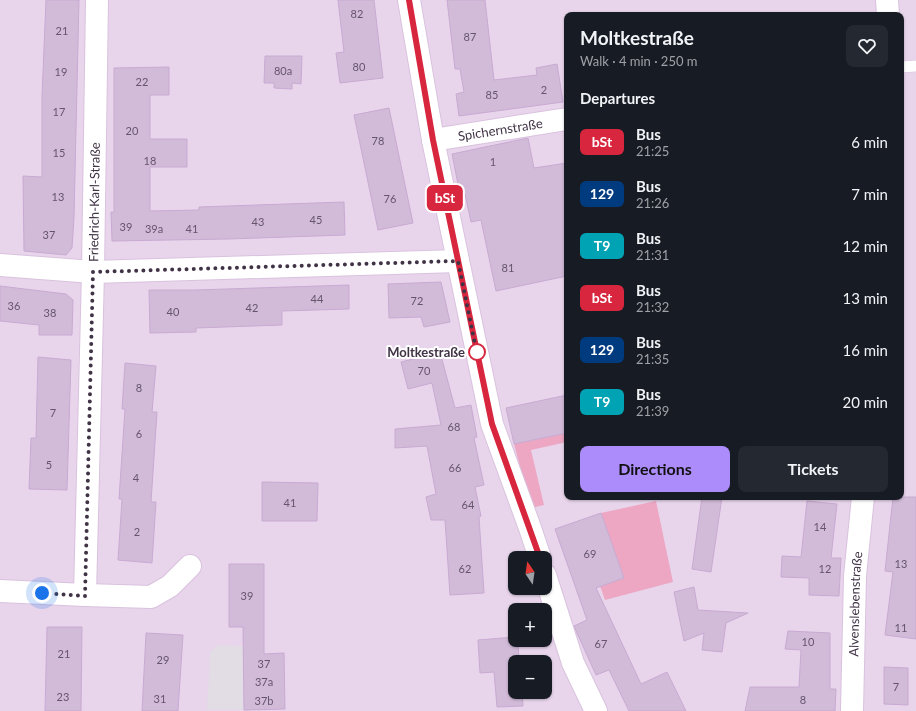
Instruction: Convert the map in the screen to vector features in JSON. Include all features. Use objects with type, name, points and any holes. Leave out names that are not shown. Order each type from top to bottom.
[{"type":"street","name":"Friedrich-Karl-Straße","points":[[85,596],[93,272],[97,0]]},
{"type":"street","points":[[409,0],[433,140],[492,424],[537,551]]},
{"type":"street","points":[[887,0],[888,12]]},
{"type":"street","name":"Spichernstraße","points":[[433,140],[564,119]]},
{"type":"street","points":[[0,264],[93,272],[458,261]]},
{"type":"street","name":"Alvenslebenstraße","points":[[852,711],[855,576],[863,500]]},
{"type":"street","points":[[0,591],[85,596],[151,597],[170,586],[190,566]]},
{"type":"street","points":[[551,595],[573,663],[596,711]]},
{"type":"lane","points":[[904,67],[916,66]]},
{"type":"shaded area","points":[[0,0],[916,0],[916,711],[0,711]]},
{"type":"shaded area","points":[[564,434],[564,443],[531,450],[544,505],[531,508],[514,444]]},
{"type":"shaded area","points":[[656,501],[673,582],[605,600],[600,586],[624,578],[601,513]]},
{"type":"shaded area","points":[[218,645],[243,646],[244,710],[207,710],[210,652]]},
{"type":"building","points":[[46,0],[79,0],[74,217],[72,248],[66,255],[24,251],[23,176],[42,177],[42,96]]},
{"type":"building","points":[[338,0],[374,0],[383,78],[340,83],[336,53],[344,52]]},
{"type":"building","points":[[447,0],[485,0],[494,80],[537,75],[536,68],[557,64],[563,102],[459,116],[456,94],[464,92],[460,69],[455,69]]},
{"type":"building","points":[[265,56],[302,56],[301,84],[292,83],[292,89],[274,88],[274,83],[264,83]]},
{"type":"building","points":[[169,67],[169,95],[150,95],[150,139],[187,139],[187,167],[150,167],[150,211],[199,210],[199,207],[344,202],[345,235],[112,241],[111,212],[114,212],[114,68]]},
{"type":"building","points":[[389,108],[413,223],[378,230],[354,115]]},
{"type":"building","points":[[528,138],[534,168],[564,163],[564,277],[496,291],[481,220],[471,222],[465,194],[460,194],[452,154]]},
{"type":"building","points":[[441,282],[450,322],[424,327],[421,317],[389,318],[388,284]]},
{"type":"building","points":[[349,285],[349,309],[282,311],[282,325],[196,328],[196,332],[150,333],[149,290]]},
{"type":"building","points":[[0,286],[66,294],[73,300],[72,335],[39,335],[39,325],[0,321]]},
{"type":"building","points":[[440,352],[455,408],[471,405],[477,437],[474,438],[484,485],[475,487],[481,516],[479,517],[484,593],[450,595],[445,520],[431,520],[426,497],[436,494],[427,446],[395,448],[395,429],[441,425],[432,383],[408,389],[401,362]]},
{"type":"building","points":[[38,357],[71,360],[67,490],[29,489],[31,438],[36,438]]},
{"type":"building","points":[[125,363],[156,366],[152,412],[157,412],[151,502],[156,502],[152,563],[118,560],[122,499],[119,499],[125,409],[122,409]]},
{"type":"building","points":[[564,396],[564,434],[514,444],[506,408]]},
{"type":"building","points":[[262,482],[318,483],[317,521],[262,521]]},
{"type":"building","points":[[904,497],[916,497],[916,639],[885,635],[893,572],[885,571],[893,500],[904,500]]},
{"type":"building","points":[[702,500],[722,500],[711,572],[692,569]]},
{"type":"building","points":[[807,501],[837,504],[831,558],[841,558],[839,596],[809,595],[809,578],[781,577],[782,556],[801,557]]},
{"type":"building","points":[[601,513],[624,578],[596,588],[641,684],[667,672],[686,711],[629,711],[609,670],[596,675],[577,633],[574,626],[587,620],[555,529]]},
{"type":"building","points":[[229,564],[264,564],[264,654],[284,653],[285,709],[244,710],[243,627],[229,627]]},
{"type":"building","points":[[694,587],[698,610],[748,613],[726,623],[722,652],[702,650],[704,633],[684,641],[674,592]]},
{"type":"building","points":[[47,627],[82,627],[81,711],[45,711]]},
{"type":"building","points":[[788,631],[830,633],[830,689],[836,689],[835,711],[745,711],[750,687],[799,687],[801,650],[785,649]]},
{"type":"building","points":[[146,633],[183,635],[178,711],[142,711]]},
{"type":"building","points":[[508,638],[508,647],[518,647],[519,655],[508,655],[508,699],[522,699],[523,706],[497,707],[494,672],[480,673],[478,640]]},
{"type":"building","points":[[884,667],[908,668],[908,705],[884,704]]},
{"type":"bus line","name":"bSt","points":[[409,0],[433,140],[492,424],[538,551]]},
{"type":"place","name":"Moltkestraße","points":[[477,352]]},
{"type":"route","points":[[42,593],[85,596],[93,272],[458,261],[477,354],[477,352]]}]
